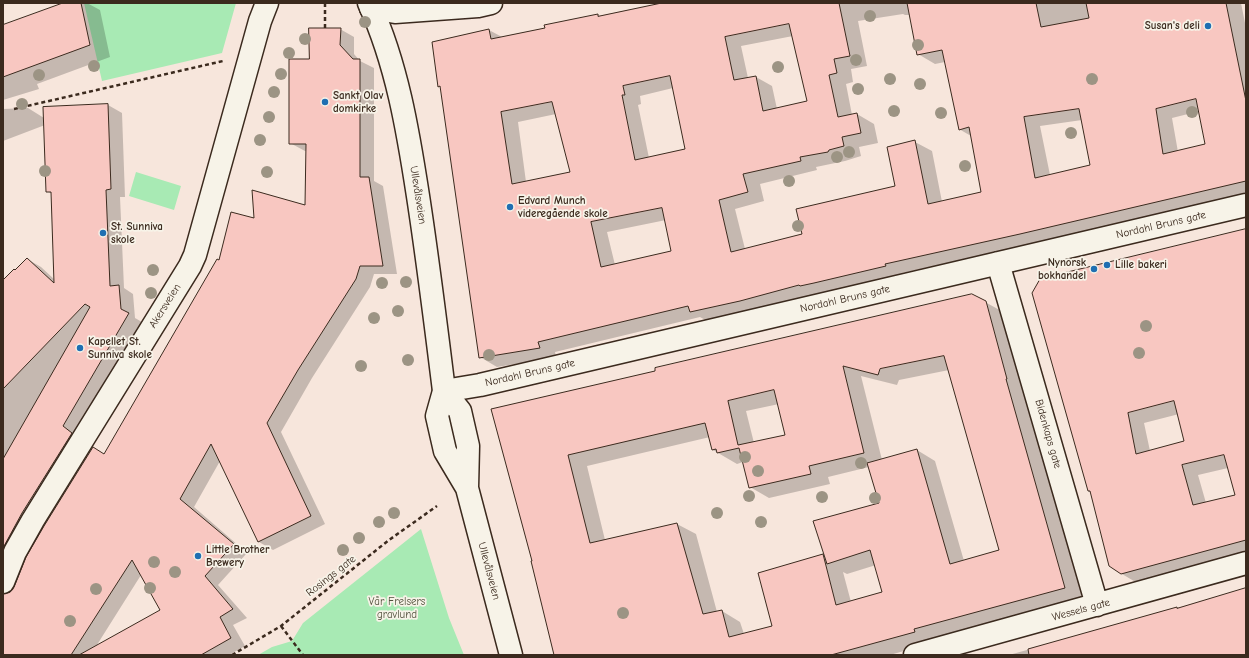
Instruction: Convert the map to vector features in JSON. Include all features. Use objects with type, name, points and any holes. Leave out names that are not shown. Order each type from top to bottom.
[{"type":"street","name":"Akersveien","points":[[3,582],[15,552],[33,520],[190,266],[195,255],[260,21],[267,3]]},
{"type":"street","points":[[370,5],[395,12],[478,6],[492,3]]},
{"type":"street","name":"Ullevålsveien","points":[[370,5],[394,73],[410,140],[444,391],[437,416],[445,451],[467,488],[511,655]]},
{"type":"street","name":"Nordahl Bruns gate","points":[[444,391],[480,385],[1246,205]]},
{"type":"street","name":"Bidenkaps gate","points":[[998,264],[1097,605]]},
{"type":"street","name":"Wessels gate","points":[[915,655],[1246,563]]},
{"type":"path","points":[[325,3],[325,28]]},
{"type":"path","points":[[14,110],[227,60]]},
{"type":"path","name":"Rosings gate","points":[[232,655],[281,626],[389,540],[437,506]]},
{"type":"path","points":[[281,626],[303,655]]},
{"type":"green space","points":[[84,3],[236,3],[222,53],[102,81]]},
{"type":"green space","points":[[136,172],[181,186],[174,210],[129,196]]},
{"type":"green space","name":"Vår Frelsers gravlund","points":[[421,529],[449,618],[464,655],[258,655],[272,647],[292,641],[303,623]]},
{"type":"building","points":[[63,3],[81,3],[90,45],[3,77],[3,25]]},
{"type":"building","points":[[662,3],[839,3],[850,56],[834,59],[837,73],[829,75],[838,117],[857,113],[861,133],[842,137],[844,146],[829,150],[828,152],[800,157],[801,161],[743,174],[748,192],[719,200],[731,252],[802,234],[796,209],[895,186],[887,147],[915,140],[928,204],[981,192],[969,127],[959,130],[942,50],[917,55],[907,3],[1036,3],[1041,27],[1089,18],[1086,3],[1226,3],[1246,101],[1246,181],[885,264],[886,266],[814,283],[799,285],[740,301],[690,312],[688,306],[538,342],[540,348],[479,358],[440,86],[438,87],[432,42],[489,29],[491,39],[545,28],[544,25],[598,14],[598,16]],"holes":[[[789,24],[807,101],[763,111],[756,76],[734,80],[725,37]],[[670,76],[685,149],[635,160],[622,95],[625,95],[623,86]],[[1196,99],[1205,144],[1163,154],[1156,109]],[[552,102],[570,172],[512,184],[501,112]],[[1079,109],[1090,165],[1035,178],[1024,117]],[[662,208],[671,251],[601,267],[591,222]]]},
{"type":"building","points":[[309,28],[341,28],[340,45],[353,59],[360,59],[360,177],[369,177],[383,266],[360,266],[356,279],[298,370],[267,423],[311,516],[258,542],[211,444],[180,499],[234,544],[205,576],[233,609],[220,617],[231,638],[201,655],[79,655],[160,610],[132,560],[71,655],[3,655],[3,594],[10,592],[14,587],[26,557],[93,447],[104,454],[217,259],[219,260],[231,212],[254,218],[252,190],[305,205],[306,144],[289,144],[289,59],[309,59]]},
{"type":"building","points":[[108,104],[111,189],[106,190],[110,286],[119,285],[121,309],[129,313],[63,426],[72,433],[22,513],[3,548],[3,459],[90,307],[85,304],[3,389],[3,280],[27,258],[54,283],[51,192],[46,192],[43,107]]},
{"type":"building","points":[[1246,229],[1246,540],[1121,574],[1109,566],[1090,491],[1088,491],[1032,293],[1040,279]],"holes":[[[1174,401],[1184,441],[1136,454],[1128,413]],[[1224,455],[1235,495],[1193,505],[1182,465]]]},
{"type":"building","points":[[972,294],[986,301],[1006,379],[1065,588],[914,629],[915,632],[831,655],[554,655],[532,561],[491,409],[655,371],[655,368]],"holes":[[[944,356],[999,550],[950,564],[917,449],[867,463],[879,503],[813,521],[827,564],[870,550],[882,592],[836,605],[823,554],[758,573],[772,626],[729,637],[722,610],[703,614],[677,523],[590,543],[568,455],[705,423],[712,450],[716,449],[717,453],[739,448],[749,488],[811,474],[809,466],[864,453],[843,366],[878,375],[880,369]],[[774,390],[785,435],[738,445],[728,401]]]},
{"type":"building","points":[[1246,588],[1246,655],[1029,655],[1028,649]]},
{"type":"place","name":"Susan's deli","points":[[1208,26]]},
{"type":"place","name":"Sankt Olav domkirke","points":[[325,102]]},
{"type":"place","name":"Edvard Munch videregående skole","points":[[510,207]]},
{"type":"place","name":"St. Sunniva skole","points":[[103,233]]},
{"type":"place","name":"Lille bakeri","points":[[1107,265]]},
{"type":"place","name":"Nynorsk bokhandel","points":[[1094,269]]},
{"type":"place","name":"Kapellet St. Sunniva skole","points":[[80,348]]},
{"type":"place","name":"Little Brother Brewery","points":[[198,556]]}]
